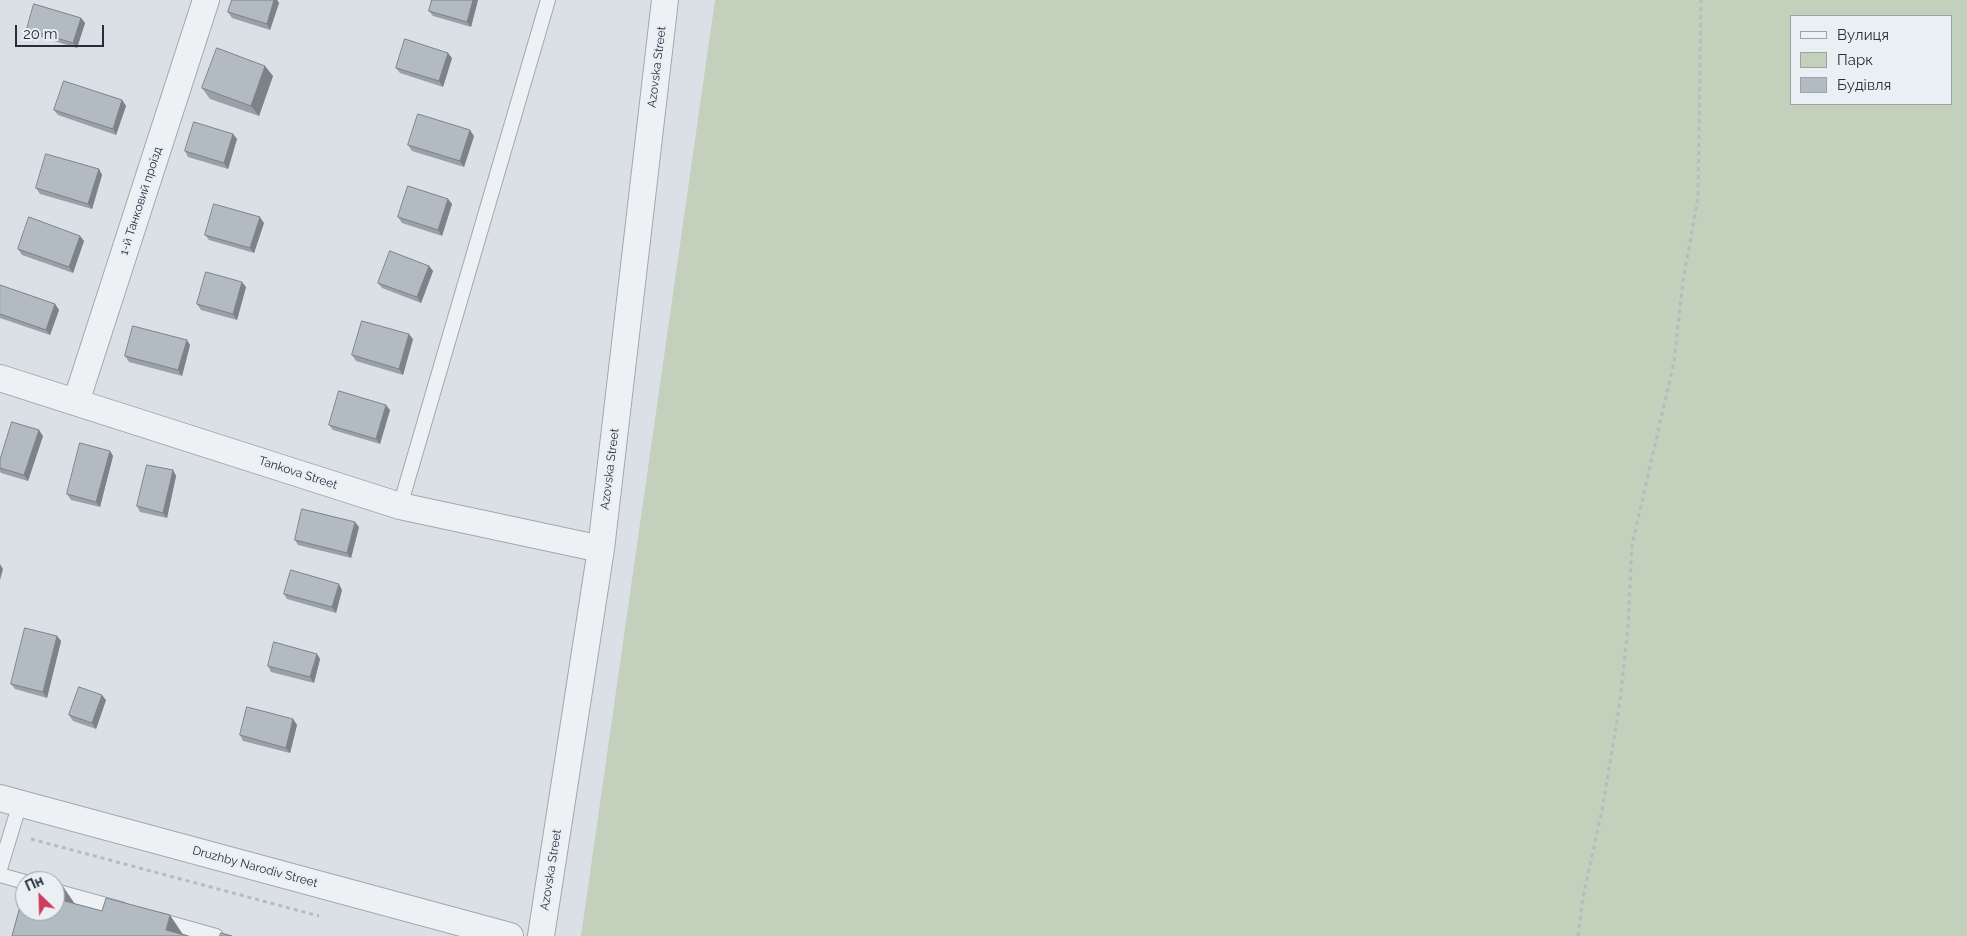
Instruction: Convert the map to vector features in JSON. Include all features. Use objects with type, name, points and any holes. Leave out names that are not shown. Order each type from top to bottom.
[{"type":"street","name":"1-й Танковий проїзд","points":[[76,402],[206,0]]},
{"type":"street","name":"Azovska Street","points":[[541,936],[601,549],[665,0]]},
{"type":"street","name":"Tankova Street","points":[[0,378],[400,506],[601,549]]},
{"type":"street","name":"Druzhby Narodiv Street","points":[[10,801],[510,936]]},
{"type":"lane","points":[[400,506],[548,0]]},
{"type":"lane","points":[[0,869],[10,834],[10,801]]},
{"type":"lane","points":[[0,875],[15,879]]},
{"type":"lane","points":[[65,895],[110,912],[130,912]]},
{"type":"lane","points":[[150,917],[216,936]]},
{"type":"path","points":[[1578,936],[1603,806],[1620,702],[1628,627],[1632,545],[1674,362],[1683,281],[1698,198],[1701,0]]},
{"type":"path","points":[[10,834],[328,919]]},
{"type":"green space","points":[[715,0],[1967,0],[1967,936],[581,936]]},
{"type":"building","points":[[232,0],[274,0],[267,24],[228,12]]},
{"type":"building","points":[[432,0],[473,0],[467,22],[429,11]]},
{"type":"building","points":[[34,4],[81,18],[73,43],[27,29]]},
{"type":"building","points":[[405,39],[448,53],[439,81],[396,68]]},
{"type":"building","points":[[217,48],[265,66],[251,106],[202,88]]},
{"type":"building","points":[[64,81],[122,100],[113,129],[54,110]]},
{"type":"building","points":[[418,114],[470,130],[460,161],[408,145]]},
{"type":"building","points":[[194,122],[233,134],[224,163],[185,151]]},
{"type":"building","points":[[46,154],[99,169],[88,204],[36,188]]},
{"type":"building","points":[[408,186],[448,199],[438,230],[398,217]]},
{"type":"building","points":[[214,204],[260,217],[250,248],[205,235]]},
{"type":"building","points":[[29,217],[80,236],[69,267],[18,249]]},
{"type":"building","points":[[390,251],[429,266],[417,297],[378,283]]},
{"type":"building","points":[[206,272],[242,282],[233,314],[197,304]]},
{"type":"building","points":[[0,285],[55,304],[46,330],[0,314]]},
{"type":"building","points":[[362,321],[409,334],[399,369],[352,355]]},
{"type":"building","points":[[133,326],[187,340],[178,370],[125,356]]},
{"type":"building","points":[[339,391],[386,405],[376,439],[329,425]]},
{"type":"building","points":[[12,422],[39,430],[24,475],[0,468],[0,460]]},
{"type":"building","points":[[80,443],[110,451],[96,502],[67,494]]},
{"type":"building","points":[[147,465],[173,470],[163,513],[137,506]]},
{"type":"building","points":[[302,509],[355,522],[347,553],[295,540]]},
{"type":"building","points":[[291,570],[339,584],[332,607],[284,594]]},
{"type":"building","points":[[25,628],[57,636],[43,692],[11,684]]},
{"type":"building","points":[[274,642],[317,654],[310,677],[268,666]]},
{"type":"building","points":[[79,687],[102,695],[92,723],[69,715]]},
{"type":"building","points":[[247,707],[293,719],[286,748],[240,735]]},
{"type":"building","points":[[106,898],[170,915],[166,930],[188,936],[12,936],[16,921],[65,921],[65,901],[102,911]]},
{"type":"building","points":[[221,933],[232,936],[220,936]]}]
